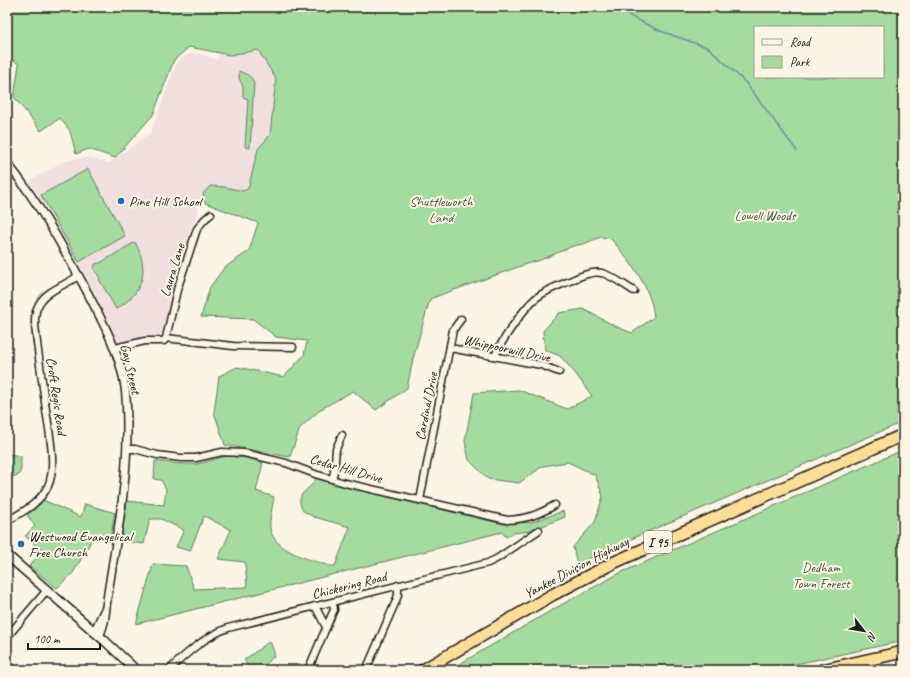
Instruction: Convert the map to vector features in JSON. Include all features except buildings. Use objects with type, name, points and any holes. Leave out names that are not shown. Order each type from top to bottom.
[{"type":"highway","name":"Yankee Division Highway","points":[[423,670],[547,598],[615,562],[903,436]]},
{"type":"highway","points":[[822,670],[903,652]]},
{"type":"main road","points":[[7,555],[136,670]]},
{"type":"street","name":"Gay Street","points":[[7,163],[40,208],[78,276],[115,348],[125,389],[127,450],[122,506],[105,620],[103,628],[97,634]]},
{"type":"street","name":"Laura Lane","points":[[166,338],[176,290],[197,229],[211,214]]},
{"type":"street","points":[[495,356],[501,344],[528,307],[536,298],[550,290],[576,278],[592,273],[601,273],[610,276],[634,291]]},
{"type":"street","name":"Croft Regis Road","points":[[7,521],[32,506],[47,487],[51,478],[52,448],[39,357],[35,321],[36,313],[44,297],[78,276]]},
{"type":"street","name":"Cardinal Drive","points":[[420,500],[453,330],[461,319]]},
{"type":"street","points":[[115,348],[145,341],[161,342],[166,338],[233,346],[293,347]]},
{"type":"street","name":"Whippoorwill Drive","points":[[450,348],[541,365],[559,372]]},
{"type":"street","points":[[332,479],[336,449],[342,435]]},
{"type":"street","name":"Cedar Hill Drive","points":[[127,450],[181,458],[196,458],[222,452],[244,453],[286,463],[332,479],[507,520],[532,517],[555,505]]},
{"type":"street","name":"Chickering Road","points":[[169,670],[194,647],[220,632],[488,562],[498,558],[539,530]]},
{"type":"street","points":[[366,670],[396,601],[398,595],[398,585]]},
{"type":"street","points":[[7,637],[47,590]]},
{"type":"street","points":[[308,670],[334,610],[333,602]]},
{"type":"street","points":[[315,606],[326,628]]},
{"type":"street","points":[[7,664],[14,670]]},
{"type":"shaded area","name":"Pine Hill School","points":[[258,50],[276,79],[270,135],[258,149],[248,189],[243,191],[225,187],[210,186],[203,194],[174,284],[161,339],[143,338],[120,344],[118,343],[46,208],[29,181],[64,161],[89,157],[109,163],[151,132],[175,66],[179,59],[193,53],[202,54],[217,60],[220,53],[230,55]]},
{"type":"green space","points":[[7,7],[903,7],[903,422],[640,535],[577,564],[573,547],[595,522],[603,496],[595,475],[568,462],[543,466],[519,483],[488,479],[469,460],[465,441],[474,393],[519,390],[567,409],[592,396],[560,356],[545,350],[543,331],[559,313],[583,309],[632,333],[654,317],[649,295],[632,265],[611,239],[601,237],[430,299],[414,355],[407,388],[376,410],[353,391],[321,409],[300,428],[290,457],[225,445],[214,412],[219,376],[237,367],[284,377],[304,355],[307,341],[276,337],[253,319],[201,317],[210,287],[224,268],[249,251],[258,223],[205,203],[203,194],[210,186],[225,187],[243,191],[248,189],[258,149],[270,135],[276,79],[258,50],[230,55],[189,47],[174,60],[153,115],[115,158],[89,149],[76,154],[70,131],[60,118],[41,131],[14,97],[19,64],[7,57]]},
{"type":"green space","points":[[239,71],[250,77],[254,83],[250,148],[245,147],[248,99],[243,97],[243,87],[239,78]]},
{"type":"green space","points":[[88,169],[125,236],[79,262],[41,195]]},
{"type":"green space","points":[[135,242],[140,252],[142,262],[142,280],[133,296],[116,309],[94,269],[95,264],[100,263]]},
{"type":"green space","points":[[7,447],[8,454],[21,456],[21,469],[19,475],[7,478]]},
{"type":"green space","name":"Dedham Town Forest","points":[[903,450],[903,641],[768,670],[449,670],[559,606],[620,573]]},
{"type":"green space","points":[[227,456],[248,458],[263,463],[256,491],[274,497],[270,528],[278,543],[285,549],[303,557],[330,566],[335,566],[350,527],[314,517],[303,511],[300,505],[301,496],[316,478],[503,524],[532,522],[563,511],[565,517],[530,531],[514,533],[506,537],[502,532],[136,624],[153,564],[186,566],[194,589],[247,587],[245,562],[218,559],[231,530],[204,516],[190,551],[176,547],[184,530],[161,519],[150,519],[144,544],[121,541],[127,501],[164,505],[166,489],[161,480],[154,479],[155,461],[197,464]]},
{"type":"green space","points":[[43,500],[81,517],[85,504],[115,513],[110,541],[93,537],[73,573],[57,588],[29,566],[43,551],[25,536],[35,526],[27,515]]},
{"type":"green space","points":[[270,641],[275,655],[260,670],[251,670],[244,660]]},
{"type":"waterway","points":[[612,7],[658,30],[709,48],[746,83],[797,151]]},
{"type":"place","name":"Pine Hill School","points":[[121,201]]},
{"type":"place","name":"Westwood Evangelical Free Church","points":[[21,544]]},
{"type":"park label","name":"Shuttleworth Land","points":[[441,210]]},
{"type":"park label","name":"Lowell Woods","points":[[765,215]]}]
